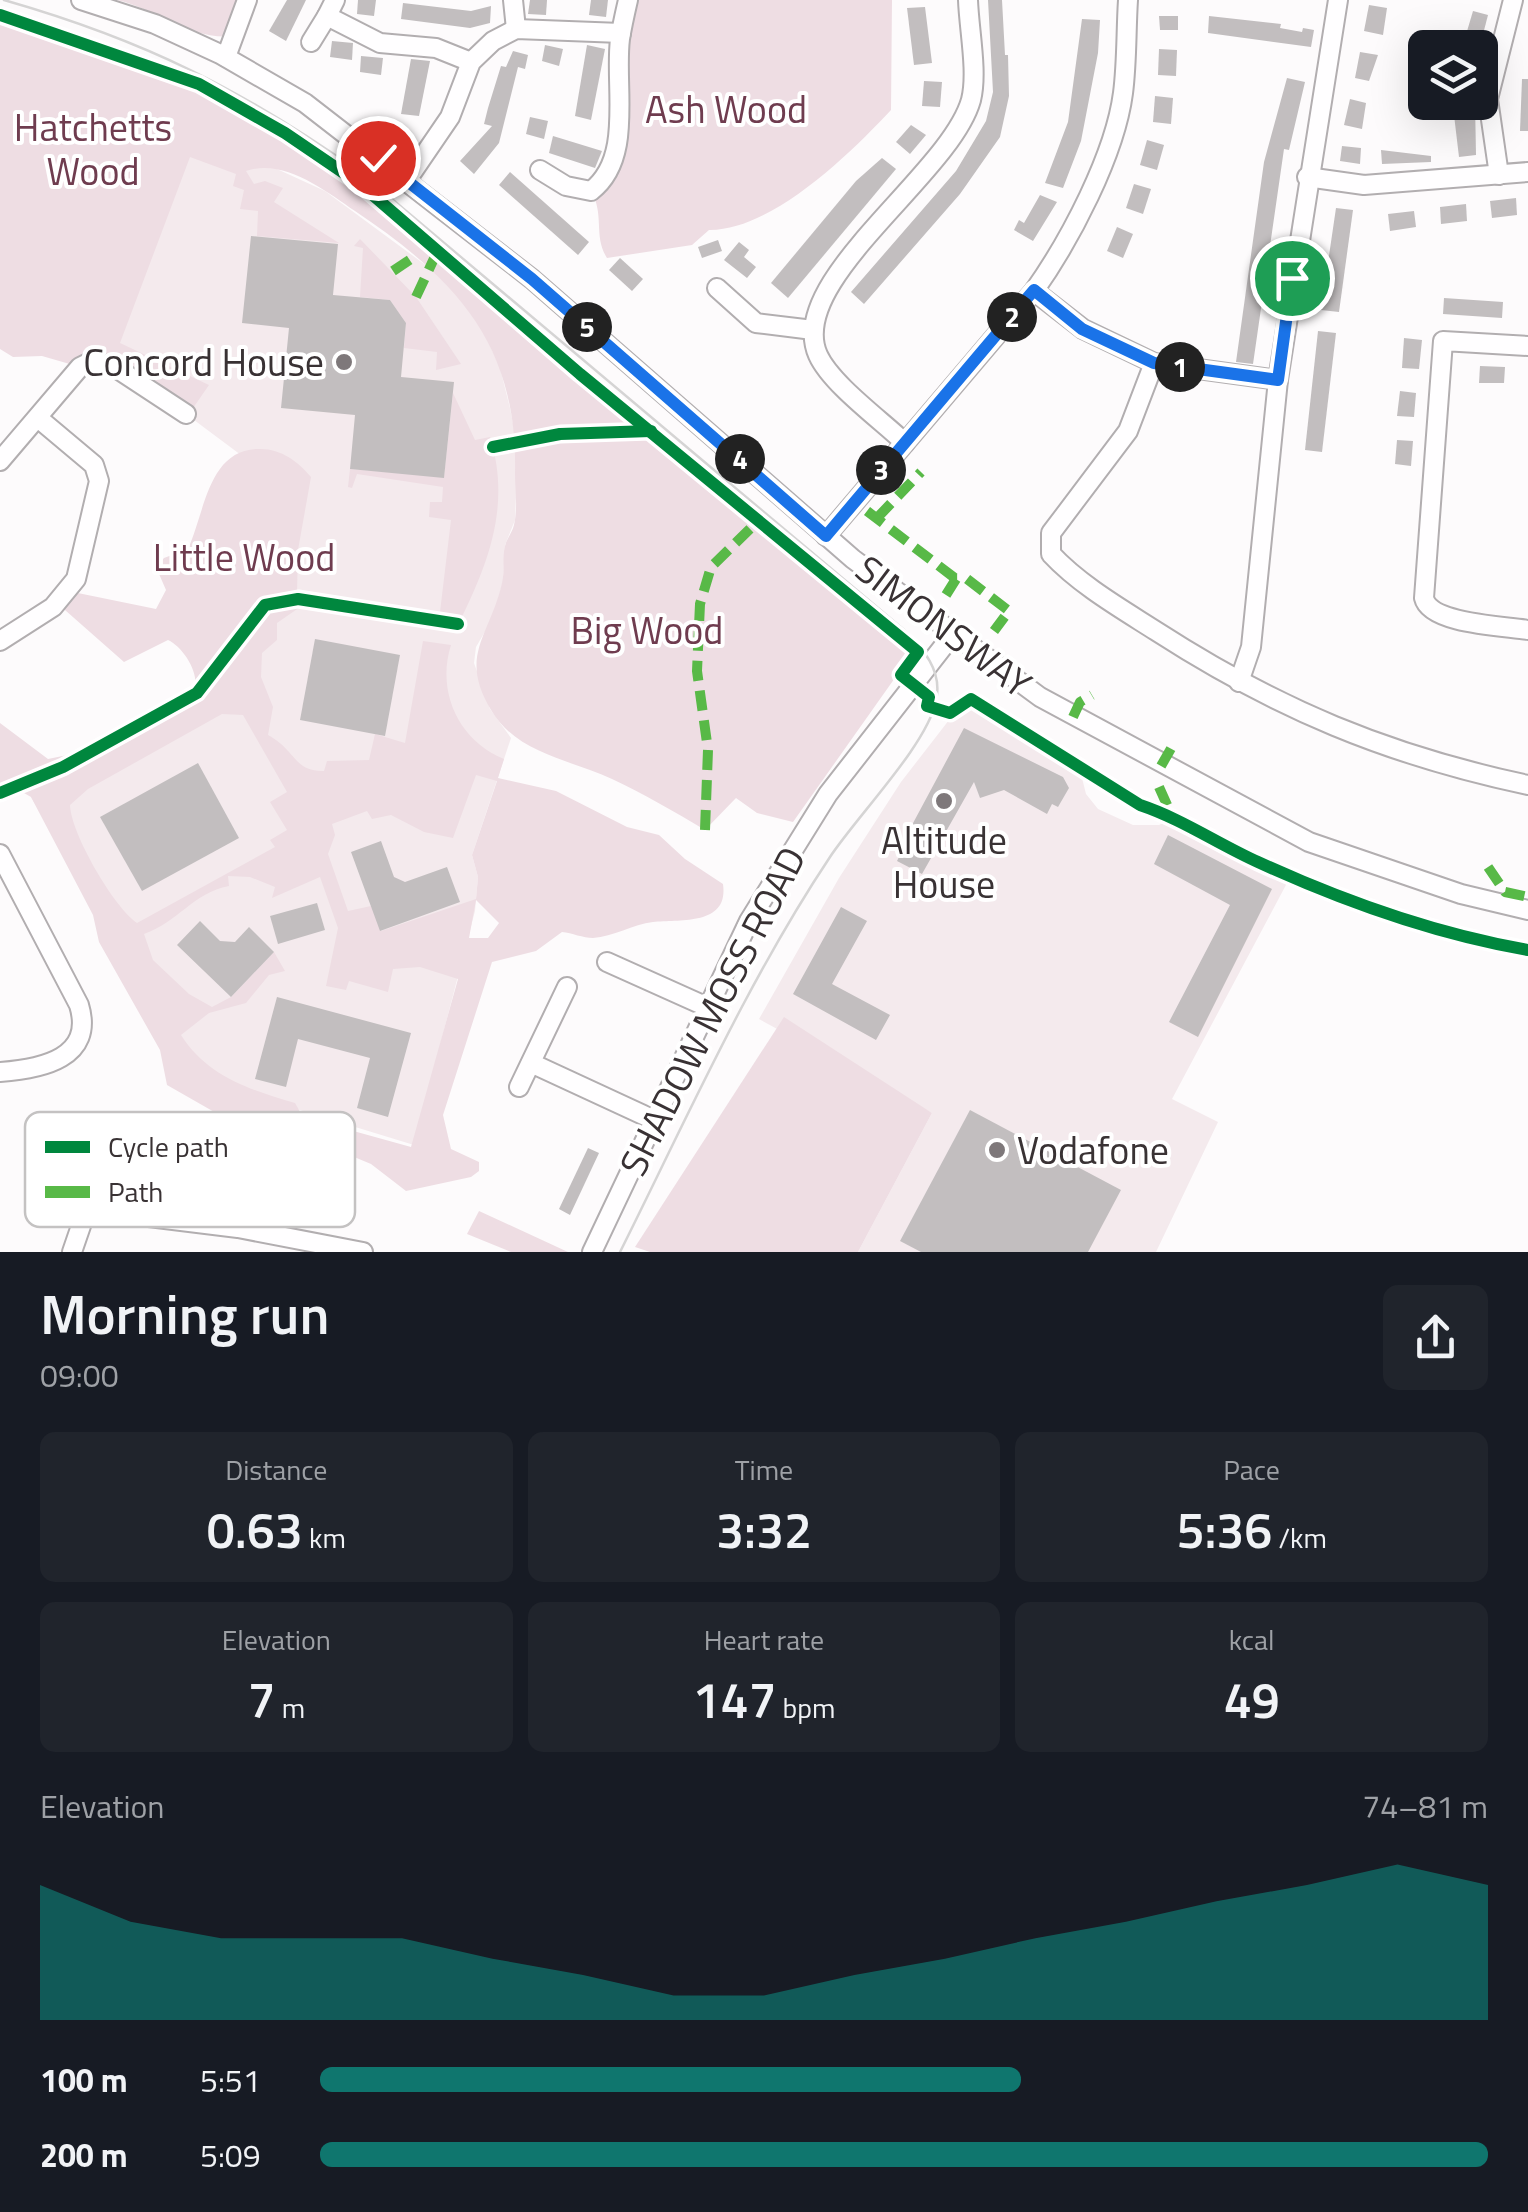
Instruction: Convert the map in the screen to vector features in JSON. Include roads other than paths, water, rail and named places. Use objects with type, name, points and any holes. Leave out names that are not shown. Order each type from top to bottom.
[{"type":"street","name":"SIMONSWAY","points":[[81,0],[155,24],[226,56],[305,102],[532,279],[826,536],[952,634],[1089,727],[1309,842],[1462,894],[1528,910]]},
{"type":"street","points":[[226,56],[247,0]]},
{"type":"street","points":[[513,0],[516,29]]},
{"type":"street","points":[[540,170],[566,186],[591,191],[606,179],[618,136],[621,32],[628,0]]},
{"type":"street","points":[[904,443],[819,358],[813,330],[819,301],[841,268],[932,165],[972,98],[968,0]]},
{"type":"street","points":[[826,536],[1034,290],[1088,202],[1123,97],[1128,0]]},
{"type":"street","points":[[1239,682],[1251,646],[1278,380],[1307,176],[1338,0]]},
{"type":"street","points":[[1499,175],[1488,99],[1514,0]]},
{"type":"street","points":[[310,42],[331,8],[380,43],[411,43],[471,62]]},
{"type":"street","points":[[406,180],[450,117],[471,62],[493,41],[516,29],[621,32]]},
{"type":"street","points":[[1307,176],[1364,185],[1528,172]]},
{"type":"street","points":[[717,288],[756,324],[813,330]]},
{"type":"street","points":[[1034,290],[1082,329],[1154,363],[1278,380]]},
{"type":"street","points":[[1528,346],[1443,341],[1424,598],[1426,606],[1438,616],[1528,630]]},
{"type":"street","points":[[3,451],[38,418],[80,368],[102,361],[186,414]]},
{"type":"street","points":[[1154,363],[1128,431],[1050,533],[1049,548],[1059,562],[1114,604],[1239,682],[1361,740],[1458,770],[1528,785]]},
{"type":"street","points":[[0,642],[53,607],[76,579],[99,482],[94,465],[38,418]]},
{"type":"street","name":"SHADOW MOSS ROAD","points":[[592,1252],[705,1006],[749,921],[828,794],[952,634]]},
{"type":"street","points":[[0,854],[83,1019],[80,1042],[66,1056],[0,1072]]},
{"type":"street","points":[[608,962],[705,1006]]},
{"type":"street","points":[[519,1087],[567,987]]},
{"type":"street","points":[[531,1064],[652,1119]]},
{"type":"street","points":[[72,1252],[80,1227]]},
{"type":"street","points":[[225,1227],[364,1252]]},
{"type":"tram line","points":[[4,0],[102,32],[190,70],[275,116],[361,173],[903,629],[930,661],[937,679],[930,719],[906,759],[830,857],[772,952],[620,1252]]},
{"type":"place","name":"Concord House","points":[[344,362]]},
{"type":"place","name":"Altitude House","points":[[944,801]]},
{"type":"place","name":"Vodafone","points":[[997,1150]]},
{"type":"park label","name":"Ash Wood","points":[[726,109]]},
{"type":"park label","name":"Hatchetts Wood","points":[[93,148]]},
{"type":"park label","name":"Little Wood","points":[[244,557]]},
{"type":"park label","name":"Big Wood","points":[[647,630]]}]
